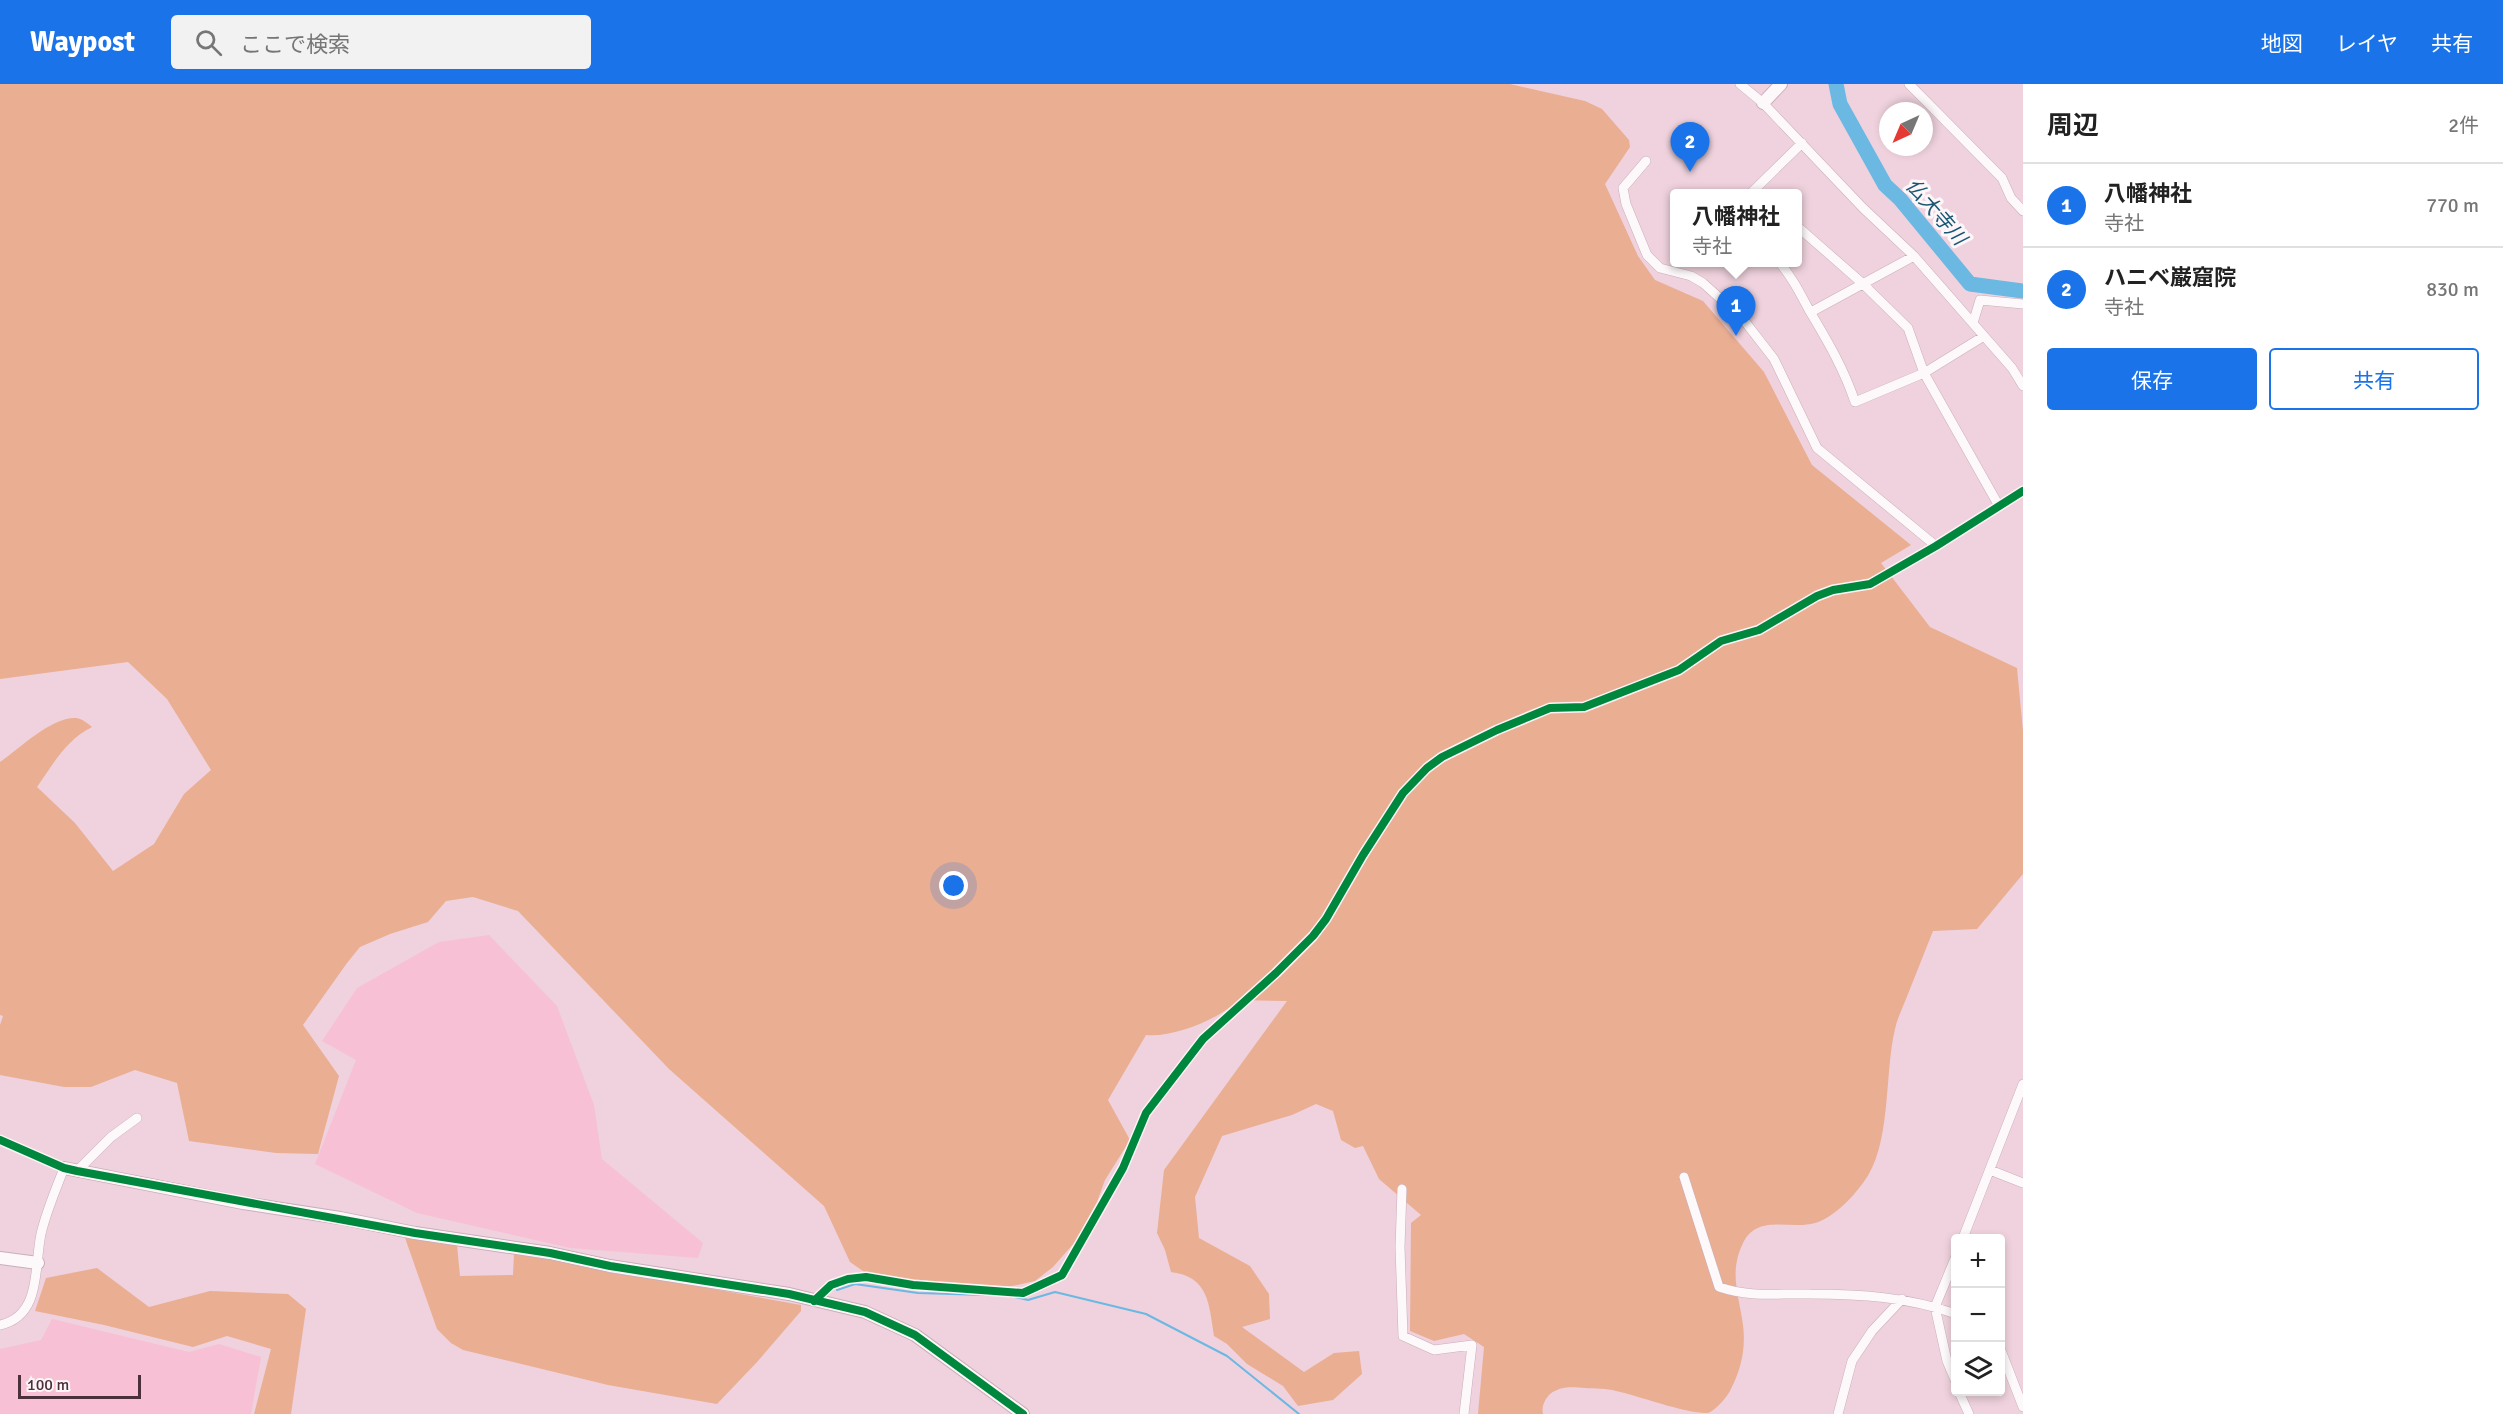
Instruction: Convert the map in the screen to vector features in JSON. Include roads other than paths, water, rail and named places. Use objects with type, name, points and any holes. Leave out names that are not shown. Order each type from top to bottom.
[{"type":"street","points":[[1740,84],[1763,102],[1863,208],[1914,256],[2012,368],[2023,386]]},
{"type":"street","points":[[1763,102],[1781,84]]},
{"type":"street","points":[[1909,84],[2002,178],[2011,198],[2023,211]]},
{"type":"street","points":[[1757,189],[1802,143]]},
{"type":"street","points":[[1646,161],[1623,189],[1626,204],[1647,255],[1660,268],[1691,276],[1703,283],[1743,319],[1774,359],[1789,388],[1809,437],[1817,448],[1936,546]]},
{"type":"street","points":[[1802,231],[1862,283],[1908,328],[1924,373],[1999,506]]},
{"type":"street","points":[[1811,312],[1914,256]]},
{"type":"street","points":[[1783,267],[1827,339],[1848,381],[1855,402],[1924,373],[1984,336]]},
{"type":"street","points":[[1973,323],[1980,300],[2023,304]]},
{"type":"street","points":[[814,1301],[831,1285],[849,1278],[866,1277],[913,1285],[1023,1293],[1062,1275],[1123,1168],[1146,1113],[1203,1039],[1276,974],[1313,936],[1403,793],[1427,768],[1456,750],[1550,708],[1584,707],[1679,670],[1721,641],[1759,630],[1817,596],[1833,590],[1870,584],[1936,546],[2023,491]]},
{"type":"street","points":[[1965,1234],[2023,1084]]},
{"type":"street","points":[[77,1171],[111,1137],[137,1118]]},
{"type":"street","points":[[0,1140],[64,1168],[77,1171],[415,1233],[550,1253],[610,1266],[789,1294],[865,1312],[915,1335],[1023,1414]]},
{"type":"street","points":[[0,1325],[9,1322],[31,1301],[41,1234],[64,1168]]},
{"type":"street","points":[[1990,1170],[2023,1183]]},
{"type":"street","points":[[1684,1177],[1719,1287],[1739,1294],[1855,1295],[1902,1299],[1951,1312]]},
{"type":"street","points":[[1402,1189],[1400,1247],[1403,1336],[1434,1350],[1472,1345],[1464,1414]]},
{"type":"street","points":[[0,1258],[38,1263]]},
{"type":"street","points":[[1951,1268],[1935,1307],[1951,1370]]},
{"type":"street","points":[[1838,1414],[1852,1361],[1872,1331],[1902,1299]]},
{"type":"street","points":[[2005,1359],[2023,1407]]},
{"type":"street","points":[[1961,1396],[1969,1414]]},
{"type":"waterway","name":"仏大寺川","points":[[1836,84],[1840,104],[1885,185],[1900,199],[1970,284],[2023,291]]},
{"type":"waterway","points":[[837,1290],[855,1284],[918,1293],[986,1295]]},
{"type":"waterway","points":[[1010,1296],[1028,1300],[1055,1292],[1146,1314],[1227,1356],[1299,1414]]},
{"type":"place","name":"ハニベ巌窟院","points":[[1690,172]]},
{"type":"place","name":"八幡神社","points":[[1736,336]]}]
